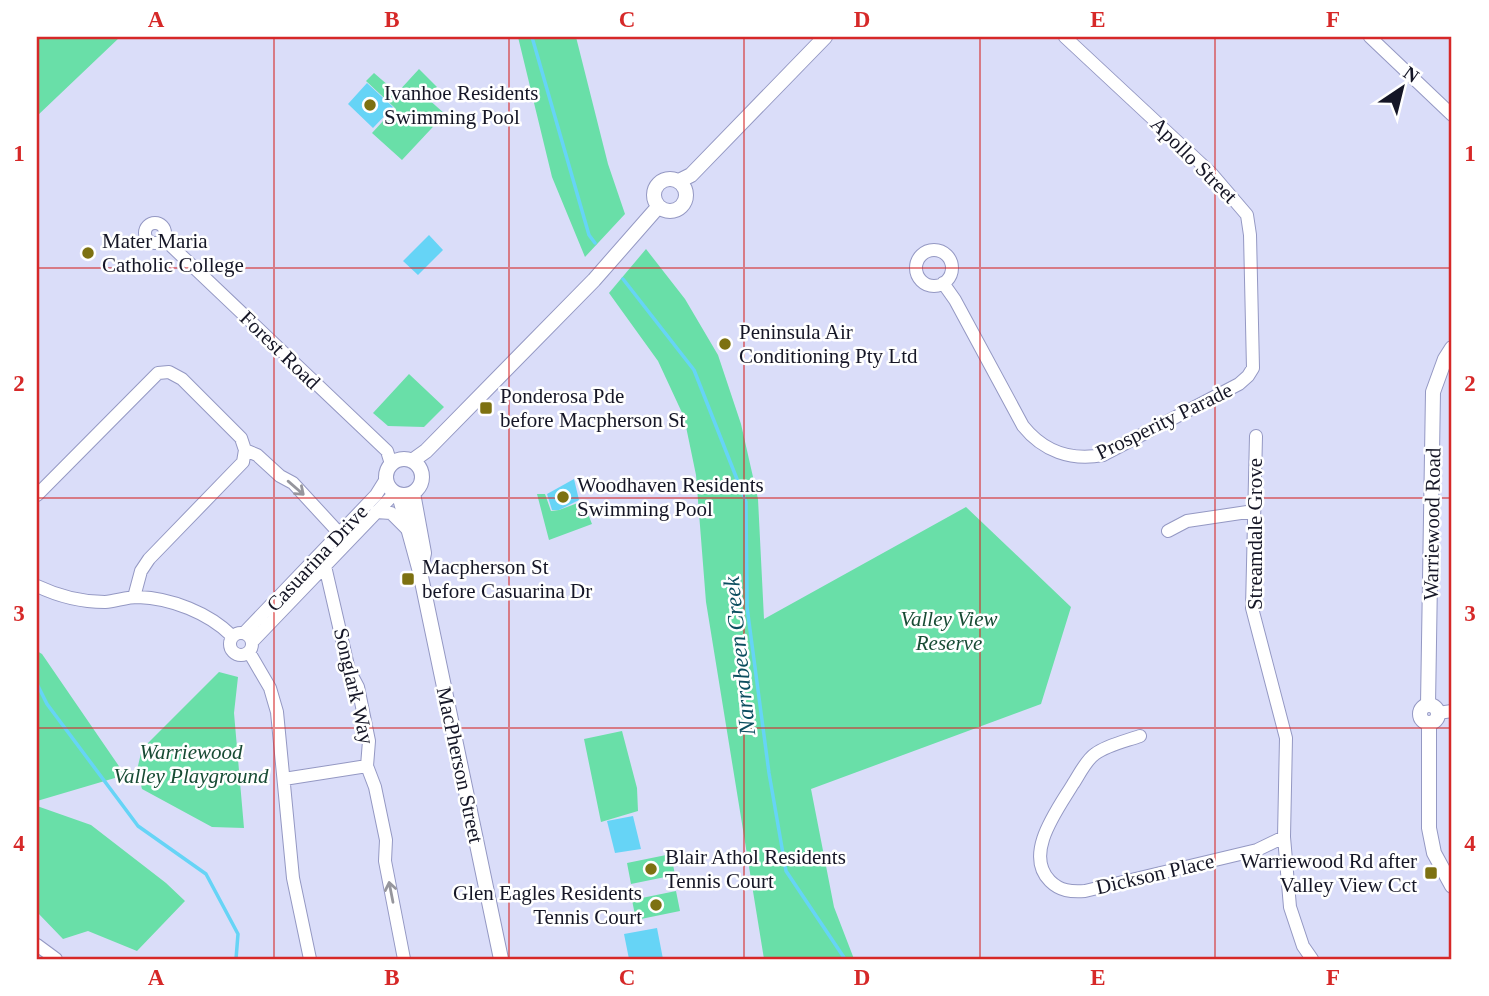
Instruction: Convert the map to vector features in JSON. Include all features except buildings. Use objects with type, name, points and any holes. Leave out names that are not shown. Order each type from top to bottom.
[{"type":"street","points":[[679,181],[699,168],[825,37]]},
{"type":"street","name":"Apollo Street","points":[[1065,37],[1211,173],[1247,215],[1250,225],[1252,359]]},
{"type":"street","points":[[1370,37],[1452,114]]},
{"type":"street","points":[[664,179],[679,181],[686,195],[682,205],[668,211],[659,207],[653,197],[655,186],[664,179]]},
{"type":"street","points":[[412,461],[426,451],[594,280],[659,207]]},
{"type":"street","name":"Forest Road","points":[[164,239],[387,451],[391,464]]},
{"type":"street","name":"Prosperity Parade","points":[[943,283],[955,300],[1023,426],[1033,439],[1046,448],[1074,457],[1103,455],[1240,384],[1253,368],[1252,359]]},
{"type":"street","name":"Warriewood Road","points":[[1452,348],[1433,392],[1437,713],[1429,828],[1434,853],[1452,886]]},
{"type":"street","points":[[37,495],[153,376],[163,372],[182,379],[241,439],[246,450],[245,458],[239,467],[141,571],[134,597]]},
{"type":"street","name":"Streamdale Grove","points":[[1256,436],[1252,608],[1286,738],[1284,837],[1290,907],[1303,946],[1312,959]]},
{"type":"street","points":[[246,450],[257,455],[280,476],[293,483],[340,534]]},
{"type":"street","points":[[401,460],[412,461],[420,469],[422,480],[417,490],[402,494],[390,489],[386,479],[391,464],[401,460]]},
{"type":"street","name":"Casuarina Drive","points":[[244,641],[376,495],[386,479]]},
{"type":"street","name":"Casuarina Drive","points":[[244,641],[325,566],[376,512],[402,494]]},
{"type":"street","name":"MacPherson Street","points":[[402,494],[500,959]]},
{"type":"street","name":"MacPherson Street","points":[[402,494],[424,553],[420,572]]},
{"type":"street","points":[[1168,531],[1187,521],[1254,511]]},
{"type":"street","points":[[376,512],[391,513],[408,529]]},
{"type":"street","name":"Songlark Way","points":[[284,779],[367,766],[369,741],[358,687],[349,670],[325,566]]},
{"type":"street","points":[[37,586],[53,594],[80,600],[106,602],[134,597],[169,601],[201,614],[244,641],[270,688],[277,712],[293,878],[310,959]]},
{"type":"street","name":"Dickson Place","points":[[1140,736],[1094,754],[1063,800],[1044,838],[1040,854],[1042,869],[1052,883],[1067,891],[1085,891],[1257,850],[1284,837]]},
{"type":"street","points":[[367,766],[375,787],[386,840],[385,861],[404,959]]},
{"type":"street","points":[[37,945],[56,959]]},
{"type":"green space","points":[[37,37],[120,37],[37,116]]},
{"type":"green space","points":[[518,37],[576,37],[608,164],[625,214],[585,257],[552,177]]},
{"type":"green space","points":[[419,69],[437,87],[427,98],[445,114],[402,160],[372,133],[395,108],[366,81],[374,73],[397,93]]},
{"type":"green space","name":"Valley View Reserve","points":[[646,249],[685,299],[718,355],[741,424],[758,499],[764,619],[966,507],[1071,607],[1041,704],[811,789],[834,907],[854,959],[764,959],[706,602],[696,475],[684,417],[658,361],[609,293]]},
{"type":"green space","points":[[409,374],[444,407],[424,427],[388,426],[373,413]]},
{"type":"green space","points":[[537,494],[545,494],[551,511],[583,501],[592,524],[549,540]]},
{"type":"green space","points":[[37,651],[42,654],[125,775],[37,801]]},
{"type":"green space","name":"Warriewood Valley Playground","points":[[219,672],[238,677],[234,713],[244,828],[212,827],[142,789],[137,770],[142,749]]},
{"type":"green space","points":[[622,731],[637,788],[638,811],[601,822],[584,739]]},
{"type":"green space","points":[[37,806],[91,825],[185,901],[137,951],[88,931],[63,939],[37,912]]},
{"type":"green space","name":"Blair Athol Residents Tennis Court","points":[[671,854],[675,875],[631,884],[627,863]]},
{"type":"green space","name":"Glen Eagles Residents Tennis Court","points":[[676,891],[680,911],[636,920],[632,900]]},
{"type":"water","name":"Ivanhoe Residents Swimming Pool","points":[[367,83],[393,107],[373,128],[348,104]]},
{"type":"water","points":[[429,235],[443,250],[418,275],[403,261]]},
{"type":"water","name":"Woodhaven Residents Swimming Pool","points":[[574,479],[579,500],[559,510],[552,510],[547,494]]},
{"type":"water","points":[[633,816],[641,849],[615,853],[607,821]]},
{"type":"water","points":[[657,928],[663,959],[629,959],[624,934]]},
{"type":"waterway","name":"Narrabeen Creek","points":[[532,37],[589,235],[595,243]]},
{"type":"waterway","name":"Narrabeen Creek","points":[[623,279],[694,370],[746,502],[747,607],[769,773],[786,871],[845,959]]},
{"type":"waterway","points":[[37,684],[47,704],[138,826],[206,874],[238,934],[236,959]]},
{"type":"place","name":"Ivanhoe Residents Swimming Pool","points":[[370,105]]},
{"type":"place","name":"Mater Maria Catholic College","points":[[88,253]]},
{"type":"place","name":"Peninsula Air Conditioning Pty Ltd","points":[[725,344]]},
{"type":"place","name":"Ponderosa Pde before Macpherson St","points":[[486,408]]},
{"type":"place","name":"Woodhaven Residents Swimming Pool","points":[[563,497]]},
{"type":"place","name":"Macpherson St before Casuarina Dr","points":[[408,579]]},
{"type":"place","name":"Blair Athol Residents Tennis Court","points":[[651,869]]},
{"type":"place","name":"Warriewood Rd after Valley View Cct","points":[[1431,873]]},
{"type":"place","name":"Glen Eagles Residents Tennis Court","points":[[656,905]]}]
